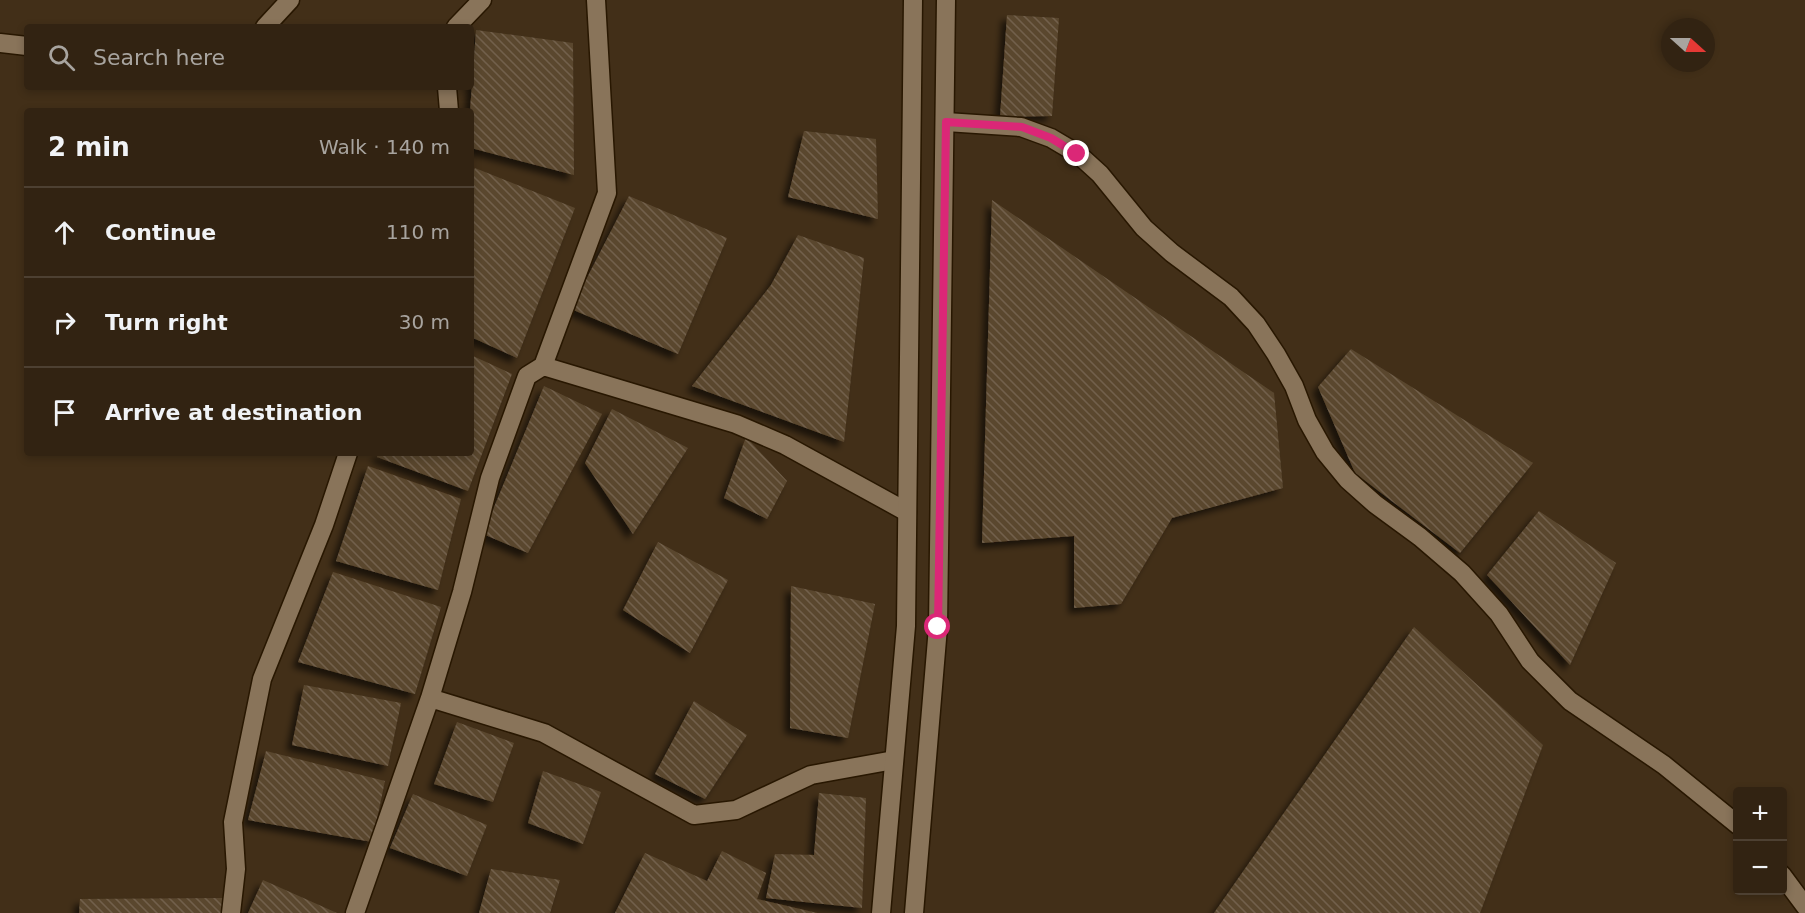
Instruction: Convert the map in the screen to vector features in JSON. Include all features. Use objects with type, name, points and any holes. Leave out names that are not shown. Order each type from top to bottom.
[{"type":"street","points":[[268,24],[290,0]]},
{"type":"street","points":[[459,24],[482,0]]},
{"type":"street","points":[[355,913],[430,698],[462,592],[490,478],[527,376],[543,366],[607,194],[596,0]]},
{"type":"street","points":[[881,913],[906,626],[913,0]]},
{"type":"street","points":[[914,913],[938,627],[946,0]]},
{"type":"street","points":[[0,43],[24,46]]},
{"type":"street","points":[[447,90],[449,108]]},
{"type":"street","points":[[946,122],[1022,127],[1051,138],[1085,160],[1100,174],[1144,228],[1172,253],[1232,297],[1256,324],[1294,386],[1307,420],[1325,452],[1348,480],[1462,573],[1499,614],[1530,661],[1570,701],[1664,765],[1733,822]]},
{"type":"street","points":[[543,366],[735,424],[785,445],[907,512]]},
{"type":"street","points":[[231,913],[236,869],[233,822],[262,679],[324,525],[347,456]]},
{"type":"street","points":[[430,698],[544,733],[694,815],[736,810],[812,775],[894,760]]},
{"type":"street","points":[[1787,882],[1805,906]]},
{"type":"building","points":[[1007,15],[1059,18],[1052,116],[1000,117]]},
{"type":"building","points":[[476,30],[573,43],[574,175],[474,149],[474,108],[470,108],[472,90],[474,90]]},
{"type":"building","points":[[804,131],[876,139],[878,219],[788,197]]},
{"type":"building","points":[[475,168],[575,208],[517,358],[474,338]]},
{"type":"building","points":[[629,196],[727,238],[678,354],[571,309]]},
{"type":"building","points":[[992,200],[1274,393],[1283,488],[1172,518],[1121,604],[1074,608],[1074,536],[982,543]]},
{"type":"building","points":[[798,235],[864,258],[844,442],[692,386],[771,285]]},
{"type":"building","points":[[1351,349],[1533,463],[1460,553],[1355,473],[1318,387]]},
{"type":"building","points":[[474,356],[512,374],[468,491],[377,457],[474,456]]},
{"type":"building","points":[[544,386],[602,414],[528,553],[483,534]]},
{"type":"building","points":[[612,409],[688,448],[633,534],[585,463]]},
{"type":"building","points":[[746,437],[787,481],[767,519],[724,498]]},
{"type":"building","points":[[368,466],[461,499],[438,590],[336,561]]},
{"type":"building","points":[[1539,511],[1616,563],[1570,665],[1487,575]]},
{"type":"building","points":[[658,542],[728,580],[690,653],[623,610]]},
{"type":"building","points":[[333,572],[441,607],[415,694],[298,662]]},
{"type":"building","points":[[791,586],[875,604],[848,738],[790,728]]},
{"type":"building","points":[[1414,627],[1543,745],[1480,913],[1214,913]]},
{"type":"building","points":[[304,685],[401,703],[388,766],[292,745]]},
{"type":"building","points":[[694,701],[747,735],[705,799],[655,774]]},
{"type":"building","points":[[457,722],[514,743],[493,802],[434,784]]},
{"type":"building","points":[[266,751],[385,781],[372,842],[248,820]]},
{"type":"building","points":[[543,771],[601,792],[583,844],[528,823]]},
{"type":"building","points":[[819,793],[866,798],[862,908],[766,898],[775,854],[814,855]]},
{"type":"building","points":[[413,794],[487,825],[467,876],[390,848]]},
{"type":"building","points":[[722,851],[766,873],[757,899],[817,913],[615,913],[645,853],[707,881]]},
{"type":"building","points":[[491,869],[560,880],[550,913],[479,913]]},
{"type":"building","points":[[263,880],[337,913],[248,913]]},
{"type":"building","points":[[223,898],[223,913],[79,913],[80,899]]},
{"type":"route","points":[[938,627],[946,122],[1022,127],[1051,138],[1077,154]]}]
